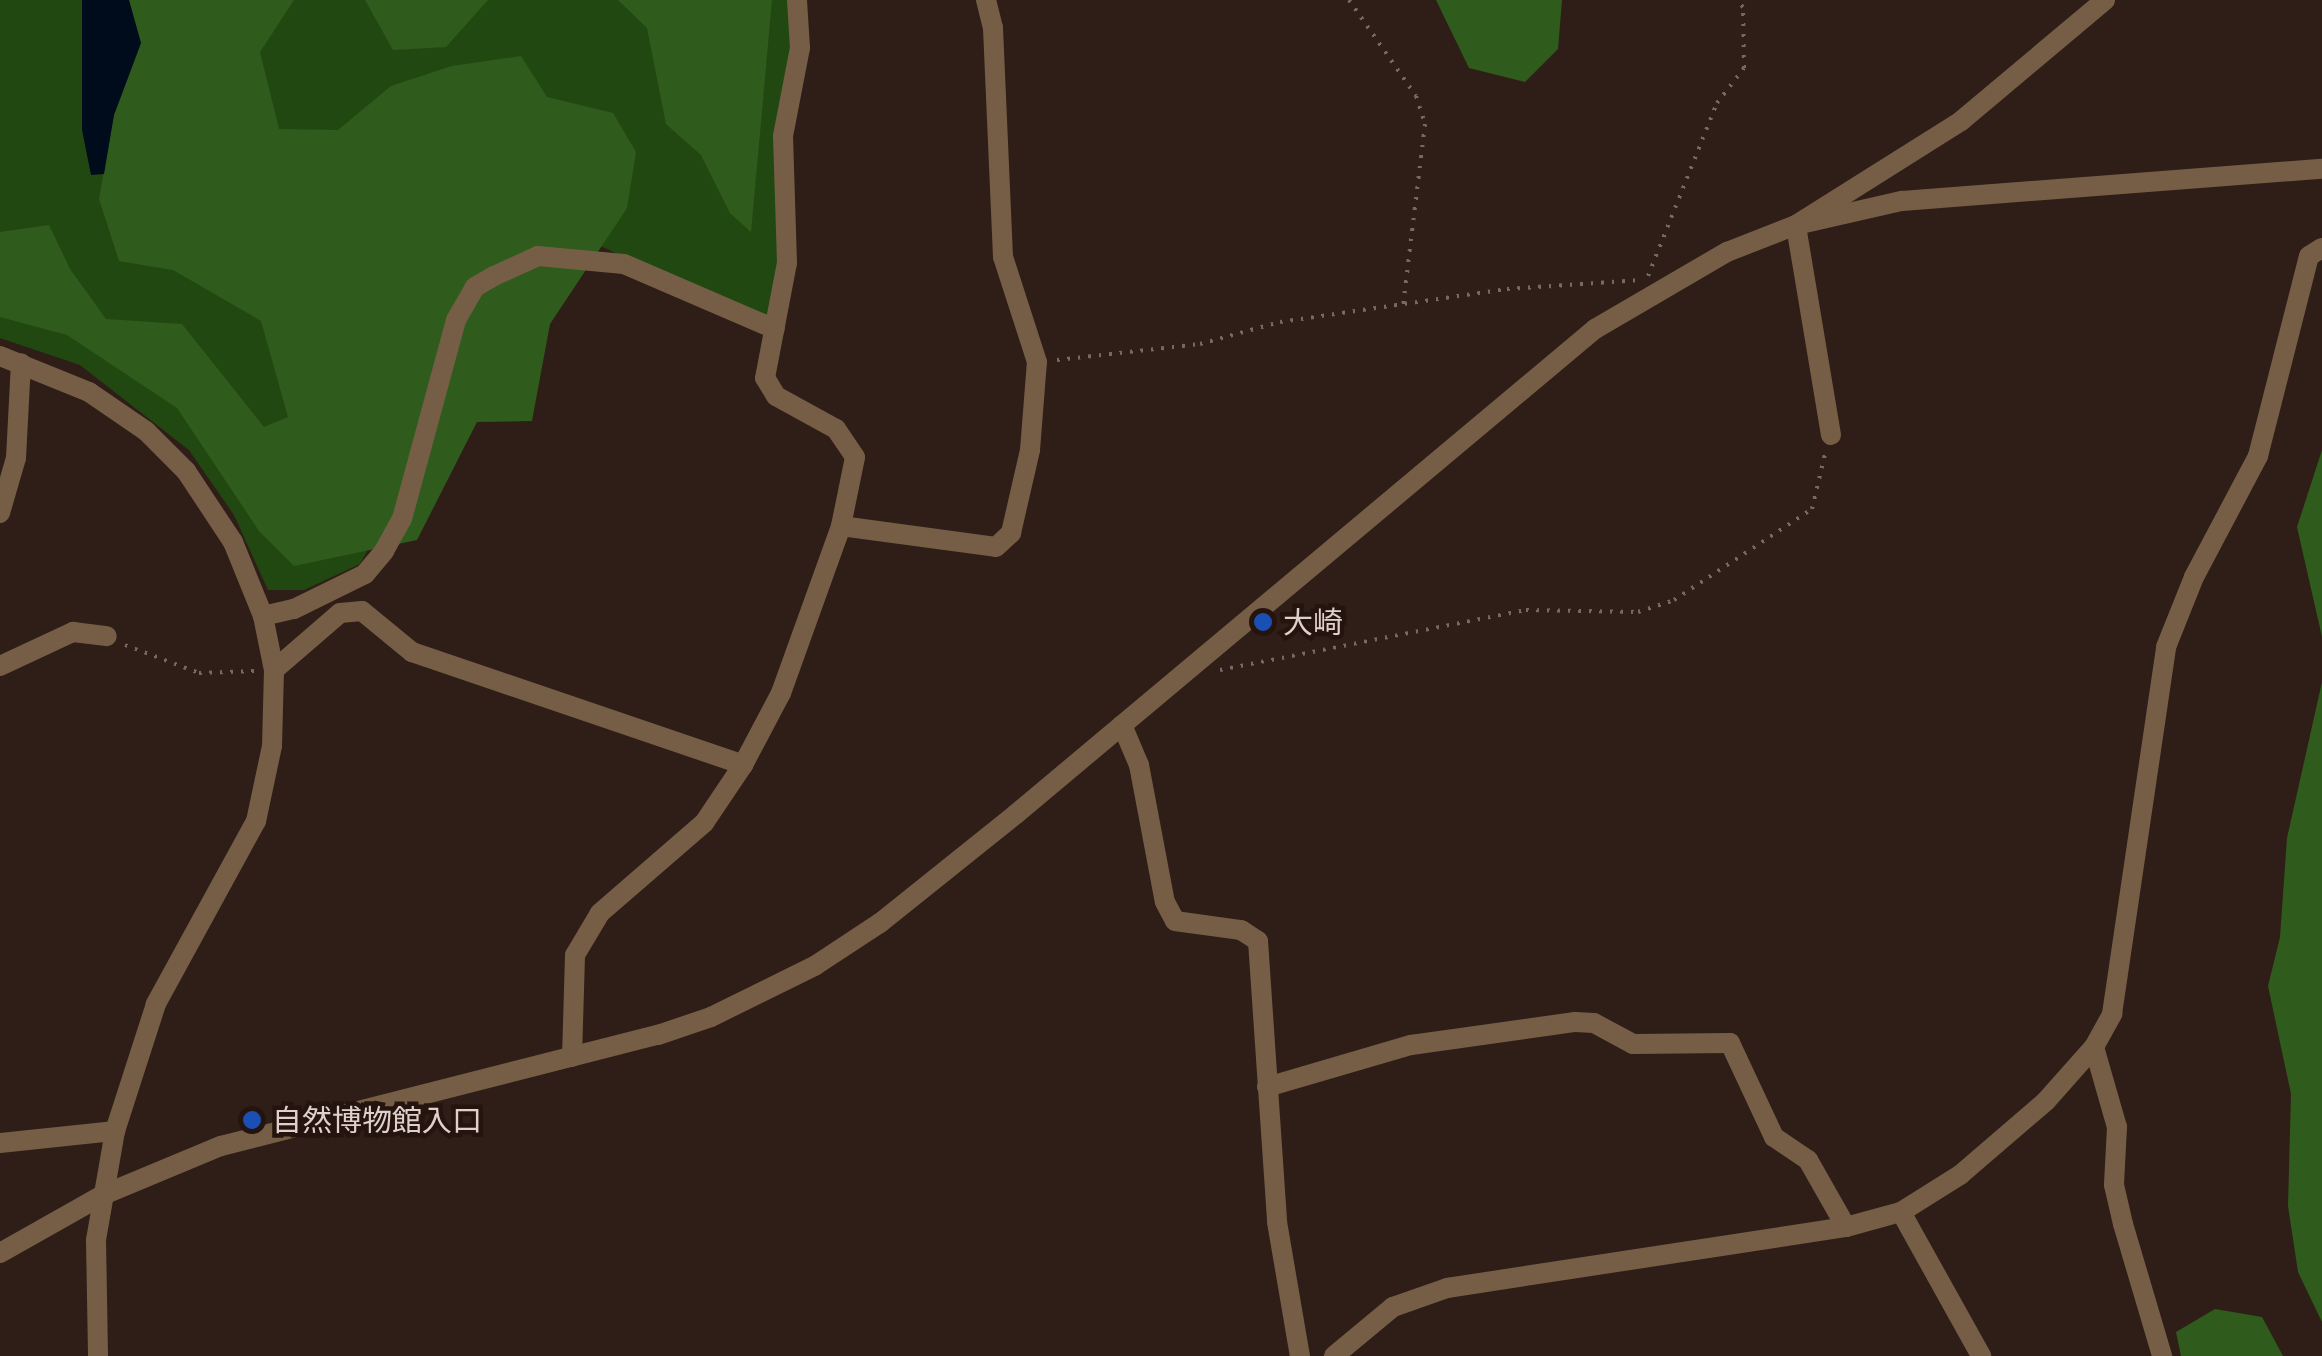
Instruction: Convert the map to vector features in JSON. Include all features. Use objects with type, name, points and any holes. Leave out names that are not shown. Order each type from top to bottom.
[{"type":"street","points":[[572,1058],[575,955],[592,922],[704,823],[743,765],[781,694],[841,526],[856,457],[836,430],[776,396],[765,378],[786,263],[783,136],[800,48],[797,0]]},
{"type":"street","points":[[841,526],[996,546],[1010,532],[1030,450],[1037,362],[1003,257],[993,28],[986,0]]},
{"type":"street","points":[[1796,226],[1962,120],[2105,0]]},
{"type":"street","points":[[0,1253],[103,1195],[282,1127],[572,1058],[712,1017],[816,965],[880,923],[1649,285],[1796,226],[1956,194],[2322,169]]},
{"type":"street","points":[[1796,226],[1832,435]]},
{"type":"street","points":[[1334,1356],[1393,1307],[1447,1288],[1846,1226],[1901,1212],[1960,1175],[2046,1102],[2094,1047],[2121,979],[2173,624],[2258,456],[2309,256],[2322,248]]},
{"type":"street","points":[[262,616],[294,609],[364,574],[384,551],[402,519],[456,320],[475,287],[494,276],[538,256],[624,264],[775,329]]},
{"type":"street","points":[[0,356],[122,412],[186,471],[233,542],[262,616],[274,670],[272,746],[256,821],[156,1004],[115,1131],[103,1195],[98,1356]]},
{"type":"street","points":[[0,512],[16,458],[22,363]]},
{"type":"street","points":[[274,670],[340,613],[362,612],[412,652],[743,765]]},
{"type":"street","points":[[0,666],[73,632],[107,636]]},
{"type":"street","points":[[1122,725],[1138,765],[1164,902],[1175,921],[1241,930],[1258,941],[1277,1222],[1300,1356]]},
{"type":"street","points":[[1266,1087],[1410,1046],[1575,1022],[1594,1022],[1633,1044],[1730,1043],[1774,1137],[1808,1160],[1846,1226]]},
{"type":"street","points":[[2094,1047],[2117,1127],[2114,1186],[2122,1224],[2162,1356]]},
{"type":"street","points":[[0,1143],[115,1131]]},
{"type":"street","points":[[1901,1212],[1980,1356]]},
{"type":"path","points":[[1349,0],[1416,96],[1425,124],[1403,305]]},
{"type":"path","points":[[1037,362],[1200,344],[1280,322],[1507,289],[1649,285],[1717,103],[1744,68],[1743,7],[1736,0]]},
{"type":"path","points":[[1194,664],[1225,671],[1526,610],[1638,612],[1674,600],[1812,509],[1832,435]]},
{"type":"path","points":[[107,636],[200,673],[274,670]]},
{"type":"green space","points":[[0,0],[797,0],[775,329],[584,238],[387,514],[360,564],[304,590],[268,590],[234,515],[189,450],[80,365],[0,338]]},
{"type":"green space","points":[[129,0],[294,0],[260,52],[279,129],[338,130],[391,86],[452,66],[521,56],[547,97],[613,113],[636,152],[627,208],[550,324],[532,421],[477,422],[417,540],[294,566],[259,531],[177,408],[67,335],[0,317],[0,232],[49,225],[70,269],[106,319],[182,324],[264,427],[288,417],[261,321],[173,270],[119,261],[99,199],[114,115],[141,43]]},
{"type":"green space","points":[[365,0],[488,0],[446,47],[393,50]]},
{"type":"green space","points":[[618,0],[772,0],[751,232],[730,213],[701,155],[666,124],[647,28]]},
{"type":"green space","points":[[1436,0],[1562,0],[1558,49],[1525,82],[1469,68]]},
{"type":"green space","points":[[2322,450],[2322,637],[2297,527]]},
{"type":"green space","points":[[2322,682],[2322,1322],[2298,1272],[2288,1206],[2291,1094],[2268,986],[2280,937],[2287,838]]},
{"type":"green space","points":[[2215,1309],[2262,1317],[2283,1356],[2181,1356],[2176,1332]]},
{"type":"water","points":[[82,0],[129,0],[141,43],[114,115],[104,174],[91,175],[82,130]]},
{"type":"place","name":"大崎","points":[[1263,622]]},
{"type":"place","name":"自然博物館入口","points":[[252,1120]]}]
